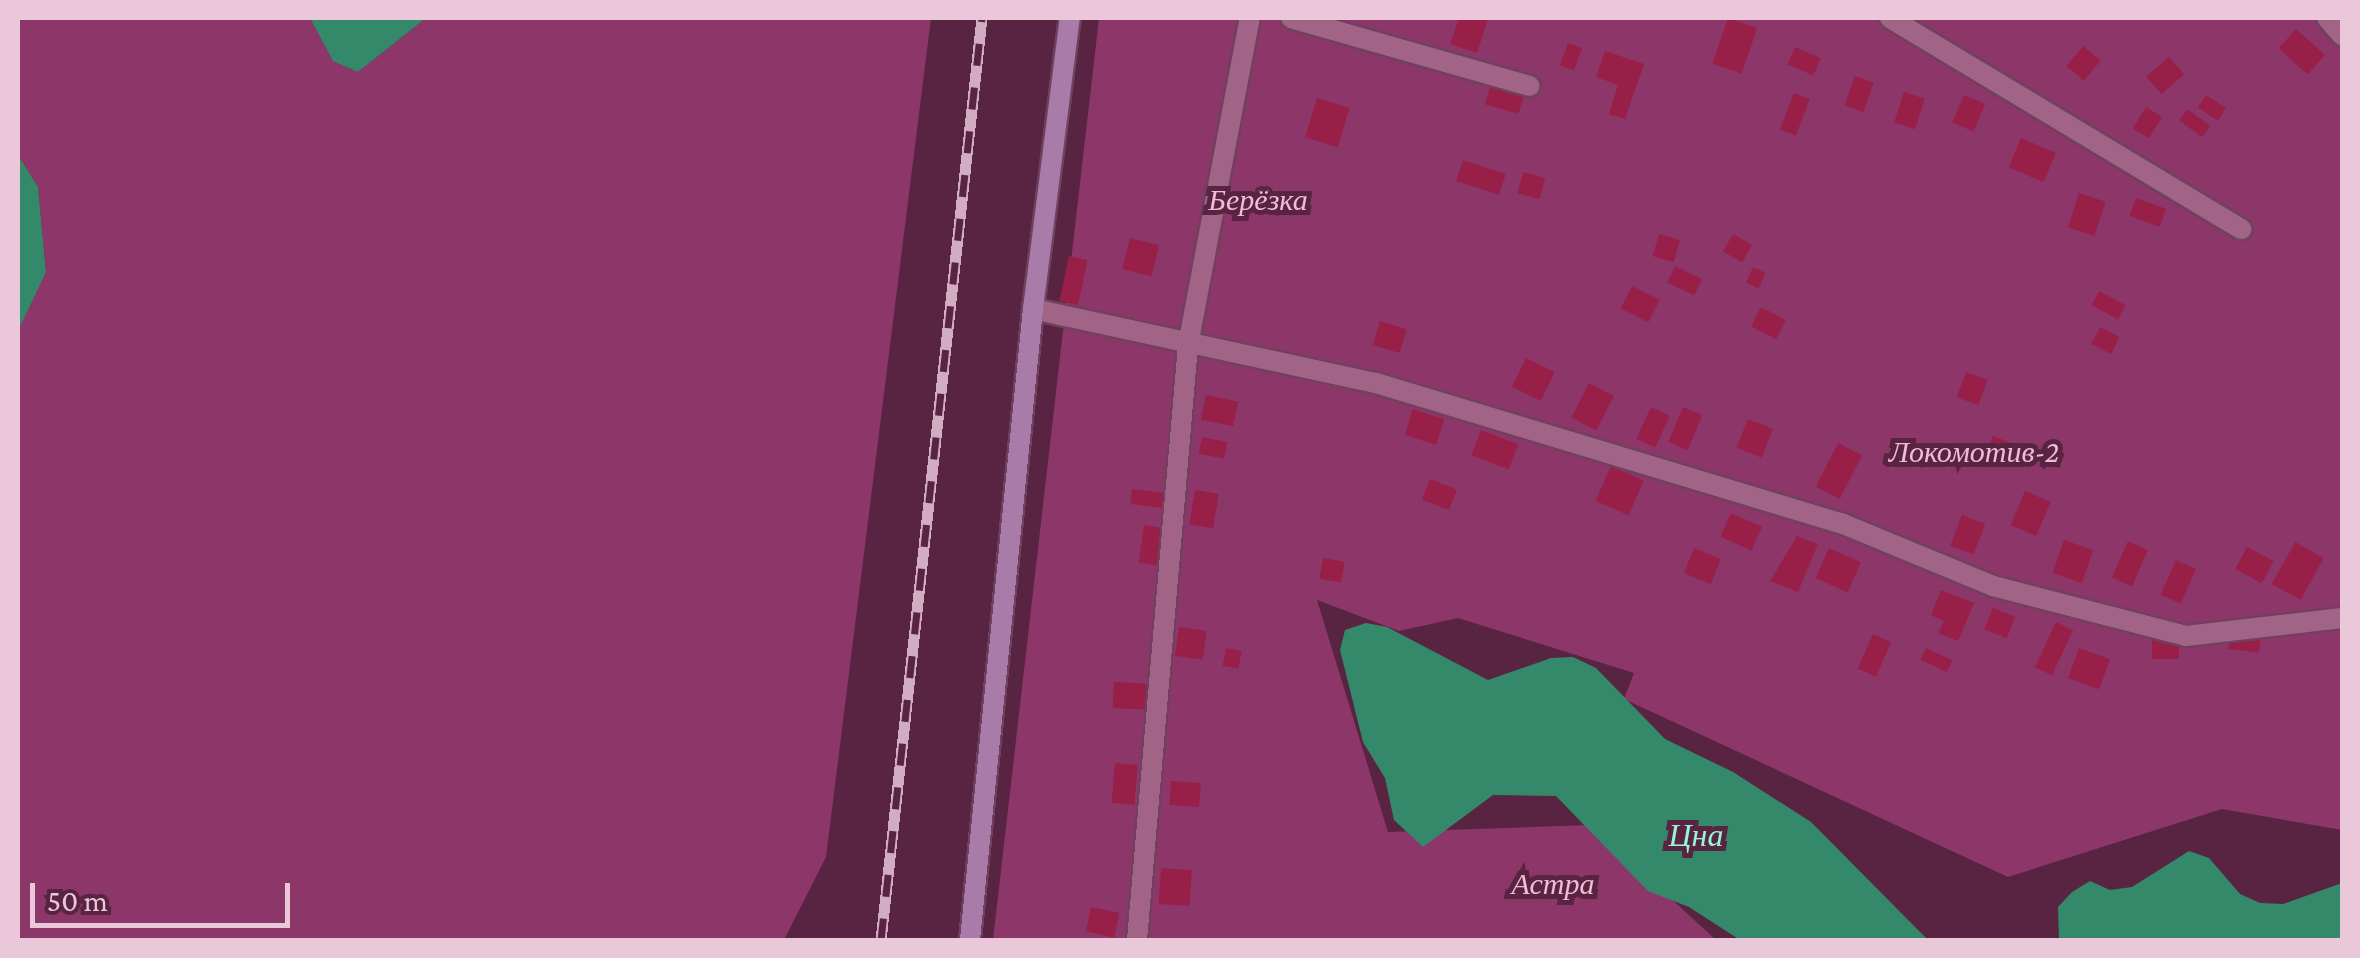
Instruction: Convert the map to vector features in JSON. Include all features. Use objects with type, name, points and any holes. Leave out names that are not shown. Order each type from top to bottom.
[{"type":"street","points":[[970,940],[1033,309],[1070,18]]},
{"type":"lane","points":[[1137,940],[1188,345],[1250,18]]},
{"type":"lane","points":[[1291,18],[1529,86]]},
{"type":"lane","points":[[1890,18],[2241,229]]},
{"type":"lane","points":[[2327,18],[2342,35]]},
{"type":"lane","points":[[1033,309],[1394,388],[1841,523],[1993,586],[2186,636],[2342,618]]},
{"type":"green space","points":[[18,18],[310,18],[333,60],[358,72],[426,18],[931,18],[826,857],[784,940],[18,940],[18,331],[46,271],[38,187],[18,155]]},
{"type":"green space","name":"Локомотив-2","points":[[1099,18],[2342,18],[2342,830],[2222,809],[2008,877],[1624,699],[1634,673],[1458,618],[1399,631],[1317,600],[1388,832],[1591,825],[1716,940],[993,940]]},
{"type":"water","points":[[310,18],[426,18],[358,72],[333,61]]},
{"type":"water","points":[[18,155],[38,187],[46,272],[18,331]]},
{"type":"water","name":"Цна","points":[[1366,623],[1387,627],[1488,680],[1551,658],[1573,657],[1596,668],[1665,739],[1733,772],[1811,822],[1928,940],[1740,940],[1689,907],[1648,891],[1556,796],[1493,795],[1423,847],[1394,820],[1385,778],[1363,742],[1340,650],[1345,630]]},
{"type":"water","points":[[2189,851],[2209,858],[2240,894],[2260,903],[2283,904],[2342,883],[2342,940],[2059,940],[2058,907],[2072,892],[2090,881],[2110,890],[2132,887]]},
{"type":"building","points":[[1459,18],[1488,19],[1477,53],[1450,44]]},
{"type":"building","points":[[1728,18],[1757,28],[1742,73],[1712,63]]},
{"type":"building","points":[[2296,29],[2325,55],[2308,74],[2279,48]]},
{"type":"building","points":[[1568,43],[1582,48],[1574,71],[1560,66]]},
{"type":"building","points":[[2083,46],[2101,61],[2084,81],[2066,66]]},
{"type":"building","points":[[1795,47],[1821,58],[1813,75],[1788,64]]},
{"type":"building","points":[[1605,51],[1644,64],[1625,119],[1609,114],[1618,85],[1596,77]]},
{"type":"building","points":[[2169,57],[2184,74],[2161,94],[2146,77]]},
{"type":"building","points":[[1855,76],[1874,83],[1863,112],[1844,105]]},
{"type":"building","points":[[1491,83],[1525,93],[1519,114],[1485,104]]},
{"type":"building","points":[[1904,92],[1925,99],[1915,129],[1894,122]]},
{"type":"building","points":[[1794,93],[1810,99],[1796,136],[1780,129]]},
{"type":"building","points":[[1964,95],[1985,104],[1973,132],[1952,123]]},
{"type":"building","points":[[2206,95],[2226,108],[2218,121],[2198,108]]},
{"type":"building","points":[[1317,98],[1350,108],[1338,147],[1305,137]]},
{"type":"building","points":[[2146,107],[2162,117],[2149,138],[2133,128]]},
{"type":"building","points":[[2187,109],[2210,126],[2202,137],[2179,120]]},
{"type":"building","points":[[2021,138],[2056,153],[2043,182],[2008,167]]},
{"type":"building","points":[[1463,160],[1506,174],[1499,195],[1456,181]]},
{"type":"building","points":[[1523,172],[1545,178],[1540,199],[1517,193]]},
{"type":"building","points":[[2079,193],[2106,202],[2095,236],[2068,227]]},
{"type":"building","points":[[2136,198],[2166,209],[2160,227],[2130,216]]},
{"type":"building","points":[[1659,234],[1680,240],[1674,262],[1653,256]]},
{"type":"building","points":[[1733,234],[1752,245],[1742,262],[1723,251]]},
{"type":"building","points":[[1130,238],[1159,245],[1151,276],[1122,269]]},
{"type":"building","points":[[1069,256],[1088,260],[1078,305],[1059,301]]},
{"type":"building","points":[[1675,266],[1702,279],[1694,295],[1667,282]]},
{"type":"building","points":[[1753,267],[1766,273],[1759,288],[1746,282]]},
{"type":"building","points":[[1632,286],[1660,300],[1648,322],[1621,308]]},
{"type":"building","points":[[2099,291],[2125,305],[2118,319],[2091,305]]},
{"type":"building","points":[[1761,307],[1786,320],[1776,339],[1751,327]]},
{"type":"building","points":[[1380,321],[1407,329],[1399,353],[1373,345]]},
{"type":"building","points":[[2100,327],[2120,337],[2111,354],[2091,344]]},
{"type":"building","points":[[1526,358],[1555,372],[1541,401],[1512,387]]},
{"type":"building","points":[[1966,372],[1988,380],[1978,405],[1957,397]]},
{"type":"building","points":[[1589,383],[1614,396],[1596,430],[1571,418]]},
{"type":"building","points":[[1206,395],[1238,402],[1233,426],[1201,419]]},
{"type":"building","points":[[1651,407],[1670,416],[1655,448],[1636,439]]},
{"type":"building","points":[[1683,407],[1702,415],[1687,450],[1668,442]]},
{"type":"building","points":[[1413,409],[1444,419],[1436,445],[1405,435]]},
{"type":"building","points":[[1748,419],[1773,429],[1761,458],[1736,448]]},
{"type":"building","points":[[1481,430],[1518,444],[1509,470],[1471,455]]},
{"type":"building","points":[[1993,436],[2017,445],[2010,463],[1986,454]]},
{"type":"building","points":[[1202,437],[1228,442],[1224,459],[1199,454]]},
{"type":"building","points":[[1838,443],[1862,455],[1840,499],[1816,487]]},
{"type":"building","points":[[1611,466],[1644,481],[1628,515],[1596,501]]},
{"type":"building","points":[[1430,479],[1457,490],[1449,510],[1422,499]]},
{"type":"building","points":[[1132,489],[1167,493],[1165,508],[1130,504]]},
{"type":"building","points":[[1195,490],[1219,494],[1213,528],[1190,525]]},
{"type":"building","points":[[2025,491],[2051,502],[2036,536],[2011,525]]},
{"type":"building","points":[[1731,513],[1762,527],[1751,551],[1720,537]]},
{"type":"building","points":[[1962,515],[1985,524],[1974,555],[1950,546]]},
{"type":"building","points":[[1144,525],[1165,528],[1160,566],[1139,563]]},
{"type":"building","points":[[1797,536],[1818,544],[1798,592],[1770,581]]},
{"type":"building","points":[[2064,540],[2093,550],[2082,583],[2053,573]]},
{"type":"building","points":[[2128,541],[2148,550],[2132,586],[2112,578]]},
{"type":"building","points":[[2295,542],[2324,558],[2301,600],[2272,584]]},
{"type":"building","points":[[2247,547],[2273,561],[2262,583],[2235,569]]},
{"type":"building","points":[[1694,548],[1721,559],[1711,584],[1684,573]]},
{"type":"building","points":[[1829,548],[1861,562],[1848,592],[1816,578]]},
{"type":"building","points":[[1323,558],[1345,562],[1341,583],[1319,579]]},
{"type":"building","points":[[2176,560],[2196,569],[2181,604],[2161,595]]},
{"type":"building","points":[[1941,590],[1974,603],[1958,641],[1938,633],[1944,621],[1931,615]]},
{"type":"building","points":[[1993,608],[2015,617],[2007,638],[1984,629]]},
{"type":"building","points":[[2056,622],[2073,630],[2052,675],[2035,667]]},
{"type":"building","points":[[2231,626],[2262,630],[2259,653],[2228,649]]},
{"type":"building","points":[[1179,627],[1207,631],[1203,660],[1175,656]]},
{"type":"building","points":[[1873,634],[1891,642],[1876,677],[1858,669]]},
{"type":"building","points":[[2152,639],[2179,639],[2179,659],[2152,659]]},
{"type":"building","points":[[1226,648],[1242,651],[1238,669],[1223,666]]},
{"type":"building","points":[[1926,648],[1952,660],[1947,672],[1921,660]]},
{"type":"building","points":[[2079,648],[2110,659],[2099,689],[2068,678]]},
{"type":"building","points":[[1114,682],[1148,684],[1147,710],[1113,708]]},
{"type":"building","points":[[1115,763],[1138,765],[1134,805],[1112,803]]},
{"type":"building","points":[[1171,781],[1201,783],[1199,807],[1169,805]]},
{"type":"building","points":[[1161,868],[1192,870],[1189,906],[1158,904]]},
{"type":"building","points":[[1091,907],[1119,913],[1114,937],[1086,931]]},
{"type":"railway","points":[[881,940],[982,18]]},
{"type":"park label","name":"Берёзка","points":[[1258,200]]},
{"type":"park label","name":"Астра","points":[[1553,884]]}]
